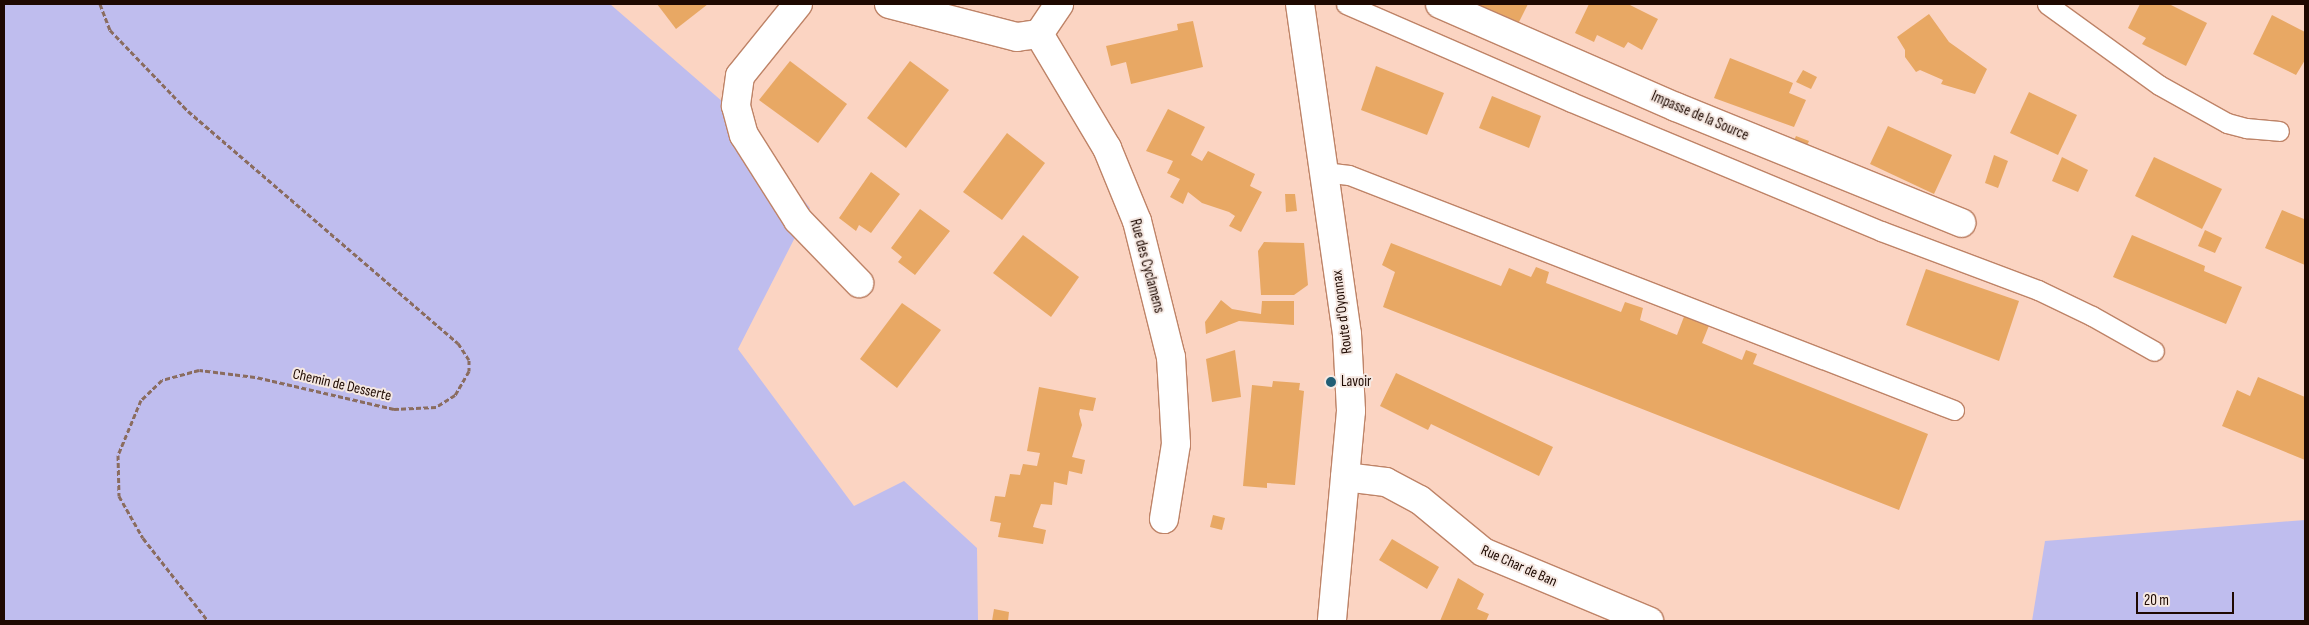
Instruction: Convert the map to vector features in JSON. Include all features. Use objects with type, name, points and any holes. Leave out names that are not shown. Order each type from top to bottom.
[{"type":"street","points":[[798,4],[740,76],[736,106],[744,135],[798,220],[859,283]]},
{"type":"street","points":[[889,4],[1016,37],[1039,34],[1059,4]]},
{"type":"street","name":"Route d'Oyonnax","points":[[1300,4],[1347,334],[1351,411],[1332,621]]},
{"type":"street","name":"Impasse de la Source","points":[[1440,4],[1676,107],[1961,223]]},
{"type":"street","name":"Rue des Cyclamens","points":[[1039,34],[1107,148],[1139,230],[1171,357],[1176,444],[1164,519]]},
{"type":"street","name":"Rue Char de Ban","points":[[1345,477],[1386,482],[1420,500],[1482,552],[1648,621]]},
{"type":"lane","points":[[1346,4],[1571,102],[1882,230],[2038,290],[2092,316],[2154,352]]},
{"type":"lane","points":[[2047,4],[2159,85],[2227,123],[2246,128],[2279,131]]},
{"type":"lane","points":[[1324,172],[1348,175],[1954,410]]},
{"type":"path","name":"Chemin de Desserte","points":[[100,4],[110,30],[188,111],[458,343],[469,360],[469,371],[455,395],[436,406],[394,409],[255,377],[199,370],[162,380],[141,400],[118,455],[119,496],[142,538],[208,621]]},
{"type":"shaded area","points":[[4,4],[610,4],[731,109],[810,208],[738,349],[854,506],[904,481],[977,548],[978,621],[4,621]]},
{"type":"shaded area","points":[[2305,520],[2305,621],[2032,621],[2045,541]]},
{"type":"building","points":[[657,4],[708,4],[676,29]]},
{"type":"building","points":[[1455,4],[1528,4],[1513,34]]},
{"type":"building","points":[[1589,4],[1628,4],[1658,19],[1642,50],[1628,42],[1624,48],[1597,35],[1594,42],[1575,33]]},
{"type":"building","points":[[2140,4],[2169,4],[2207,23],[2186,66],[2142,44],[2146,38],[2128,28]]},
{"type":"building","points":[[1929,14],[1949,42],[1987,69],[1975,94],[1941,84],[1943,80],[1920,70],[1916,72],[1905,57],[1905,50],[1897,37]]},
{"type":"building","points":[[2272,15],[2305,32],[2305,60],[2296,75],[2253,54]]},
{"type":"building","points":[[1193,21],[1203,67],[1131,84],[1126,62],[1111,66],[1106,46],[1178,30],[1177,24]]},
{"type":"building","points":[[1730,58],[1793,83],[1789,93],[1806,100],[1794,127],[1714,98]]},
{"type":"building","points":[[790,61],[847,104],[818,143],[759,100]]},
{"type":"building","points":[[910,61],[949,90],[906,148],[867,118]]},
{"type":"building","points":[[1376,66],[1444,93],[1427,135],[1361,110]]},
{"type":"building","points":[[1803,70],[1817,77],[1811,89],[1796,82]]},
{"type":"building","points":[[2029,92],[2077,115],[2058,155],[2010,133]]},
{"type":"building","points":[[1492,96],[1541,116],[1529,148],[1479,128]]},
{"type":"building","points":[[1168,109],[1205,127],[1191,155],[1202,161],[1208,151],[1255,174],[1250,186],[1262,192],[1241,232],[1229,226],[1235,216],[1229,212],[1202,203],[1188,192],[1183,204],[1170,197],[1180,179],[1167,173],[1173,161],[1146,151]]},
{"type":"building","points":[[1888,126],[1952,155],[1934,194],[1870,164]]},
{"type":"building","points":[[1007,133],[1045,163],[1002,220],[963,192]]},
{"type":"building","points":[[1796,136],[1809,141],[1803,154],[1790,149]]},
{"type":"building","points":[[1994,155],[2008,161],[1998,188],[1985,183]]},
{"type":"building","points":[[2062,157],[2088,170],[2078,192],[2052,181]]},
{"type":"building","points":[[2154,157],[2222,189],[2202,229],[2135,196]]},
{"type":"building","points":[[871,172],[900,194],[871,233],[859,225],[856,231],[839,218]]},
{"type":"building","points":[[1285,194],[1295,194],[1297,211],[1286,212]]},
{"type":"building","points":[[920,209],[950,231],[915,275],[898,262],[902,257],[891,248]]},
{"type":"building","points":[[2282,210],[2304,219],[2305,216],[2305,265],[2265,248]]},
{"type":"building","points":[[2205,230],[2222,238],[2215,253],[2198,246]]},
{"type":"building","points":[[1023,235],[1079,277],[1051,317],[993,273]]},
{"type":"building","points":[[2132,235],[2205,266],[2204,271],[2242,287],[2226,324],[2113,277]]},
{"type":"building","points":[[1264,242],[1304,243],[1308,285],[1294,295],[1261,295],[1258,251]]},
{"type":"building","points":[[1391,243],[1501,286],[1509,268],[1531,277],[1536,267],[1549,272],[1546,283],[1621,312],[1625,302],[1643,308],[1640,320],[1677,335],[1685,314],[1710,323],[1702,343],[1742,360],[1746,350],[1757,354],[1753,364],[1928,434],[1899,510],[1383,307],[1395,272],[1382,265]]},
{"type":"building","points":[[1926,269],[2019,301],[1999,361],[1906,325]]},
{"type":"building","points":[[1221,300],[1232,309],[1261,314],[1262,301],[1294,301],[1294,325],[1239,321],[1206,334],[1205,322]]},
{"type":"building","points":[[902,303],[941,330],[897,388],[860,359]]},
{"type":"building","points":[[1235,350],[1241,397],[1212,402],[1206,359]]},
{"type":"building","points":[[1396,373],[1553,447],[1539,476],[1431,424],[1428,430],[1380,406]]},
{"type":"building","points":[[2258,377],[2305,397],[2305,460],[2222,426],[2237,390],[2250,396]]},
{"type":"building","points":[[1273,381],[1300,383],[1299,390],[1304,391],[1295,485],[1267,483],[1267,488],[1243,486],[1252,385],[1272,387]]},
{"type":"building","points":[[1039,387],[1096,398],[1093,411],[1080,409],[1079,414],[1082,425],[1072,457],[1085,460],[1082,474],[1069,471],[1067,485],[1054,482],[1052,505],[1041,504],[1035,520],[1033,527],[1046,530],[1043,544],[998,537],[1001,523],[990,521],[995,496],[1005,497],[1010,474],[1020,475],[1023,464],[1037,466],[1040,453],[1027,451]]},
{"type":"building","points":[[1213,515],[1225,518],[1222,530],[1210,527]]},
{"type":"building","points":[[1392,539],[1439,567],[1427,589],[1379,560]]},
{"type":"building","points":[[1458,578],[1484,594],[1477,609],[1489,614],[1486,621],[1440,621]]},
{"type":"building","points":[[994,609],[1009,612],[1008,621],[992,621]]},
{"type":"place","name":"Lavoir","points":[[1331,382]]}]
